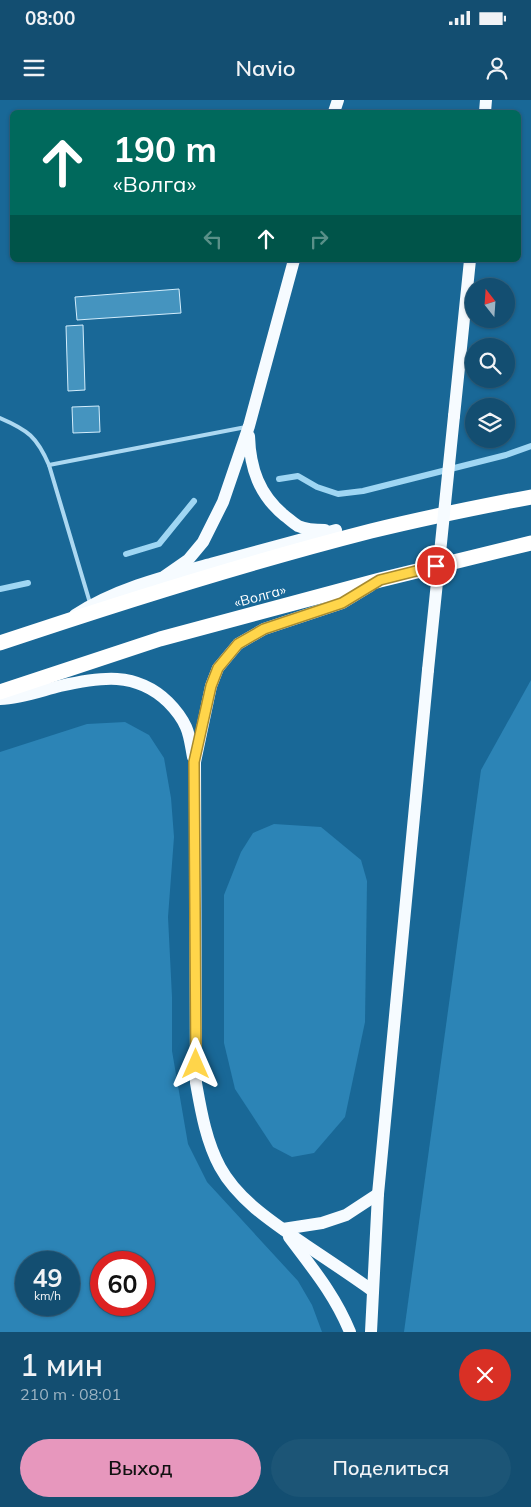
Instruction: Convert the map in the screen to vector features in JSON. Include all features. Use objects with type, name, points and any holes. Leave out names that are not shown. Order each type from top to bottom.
[{"type":"highway","points":[[0,643],[258,563],[422,519],[531,496]]},
{"type":"highway","name":"«Волга»","points":[[0,692],[160,639],[380,580],[531,543]]},
{"type":"main road","points":[[165,576],[188,560],[203,542],[223,502],[249,426],[293,262]]},
{"type":"main road","points":[[372,1332],[378,1194],[428,670],[470,262]]},
{"type":"main road","points":[[249,426],[253,469],[261,489],[269,500],[298,526],[314,530],[357,529],[370,532]]},
{"type":"main road","points":[[64,622],[90,605],[119,592],[165,576],[336,530]]},
{"type":"main road","points":[[194,762],[211,686],[218,668],[238,644],[264,629],[342,603],[380,580]]},
{"type":"main road","points":[[0,699],[17,698],[58,687],[103,679],[122,679],[138,682],[159,694],[182,718],[187,729],[194,762],[196,1083],[209,1141],[220,1168],[251,1204],[283,1229],[373,1291]]},
{"type":"main road","points":[[283,1229],[322,1223],[346,1215],[378,1194]]},
{"type":"main road","points":[[283,1229],[332,1294],[350,1332]]},
{"type":"lane","points":[[0,418],[21,427],[41,447],[50,466],[90,605]]},
{"type":"lane","points":[[50,466],[249,426]]},
{"type":"shaded area","points":[[531,680],[531,1332],[404,1332],[481,770]]},
{"type":"shaded area","points":[[125,722],[149,735],[164,758],[171,798],[174,837],[168,917],[172,997],[172,1051],[188,1144],[207,1182],[298,1281],[312,1305],[322,1332],[0,1332],[0,752],[87,724]]},
{"type":"shaded area","points":[[274,824],[321,827],[361,860],[367,881],[365,1022],[345,1117],[314,1153],[292,1157],[273,1147],[235,1089],[224,1043],[224,895],[241,852],[253,833]]},
{"type":"building","points":[[179,289],[181,313],[77,320],[75,297]]},
{"type":"building","points":[[83,325],[85,390],[68,391],[66,326]]},
{"type":"building","points":[[99,406],[100,432],[73,433],[72,407]]},
{"type":"waterway","points":[[279,479],[298,476],[317,487],[338,494],[363,491],[506,455],[531,446]]},
{"type":"waterway","points":[[126,554],[159,544],[194,501]]},
{"type":"waterway","points":[[0,589],[28,583]]},
{"type":"route","points":[[196,1064],[194,762],[211,686],[218,668],[238,644],[264,629],[342,603],[380,580],[436,566]]}]
